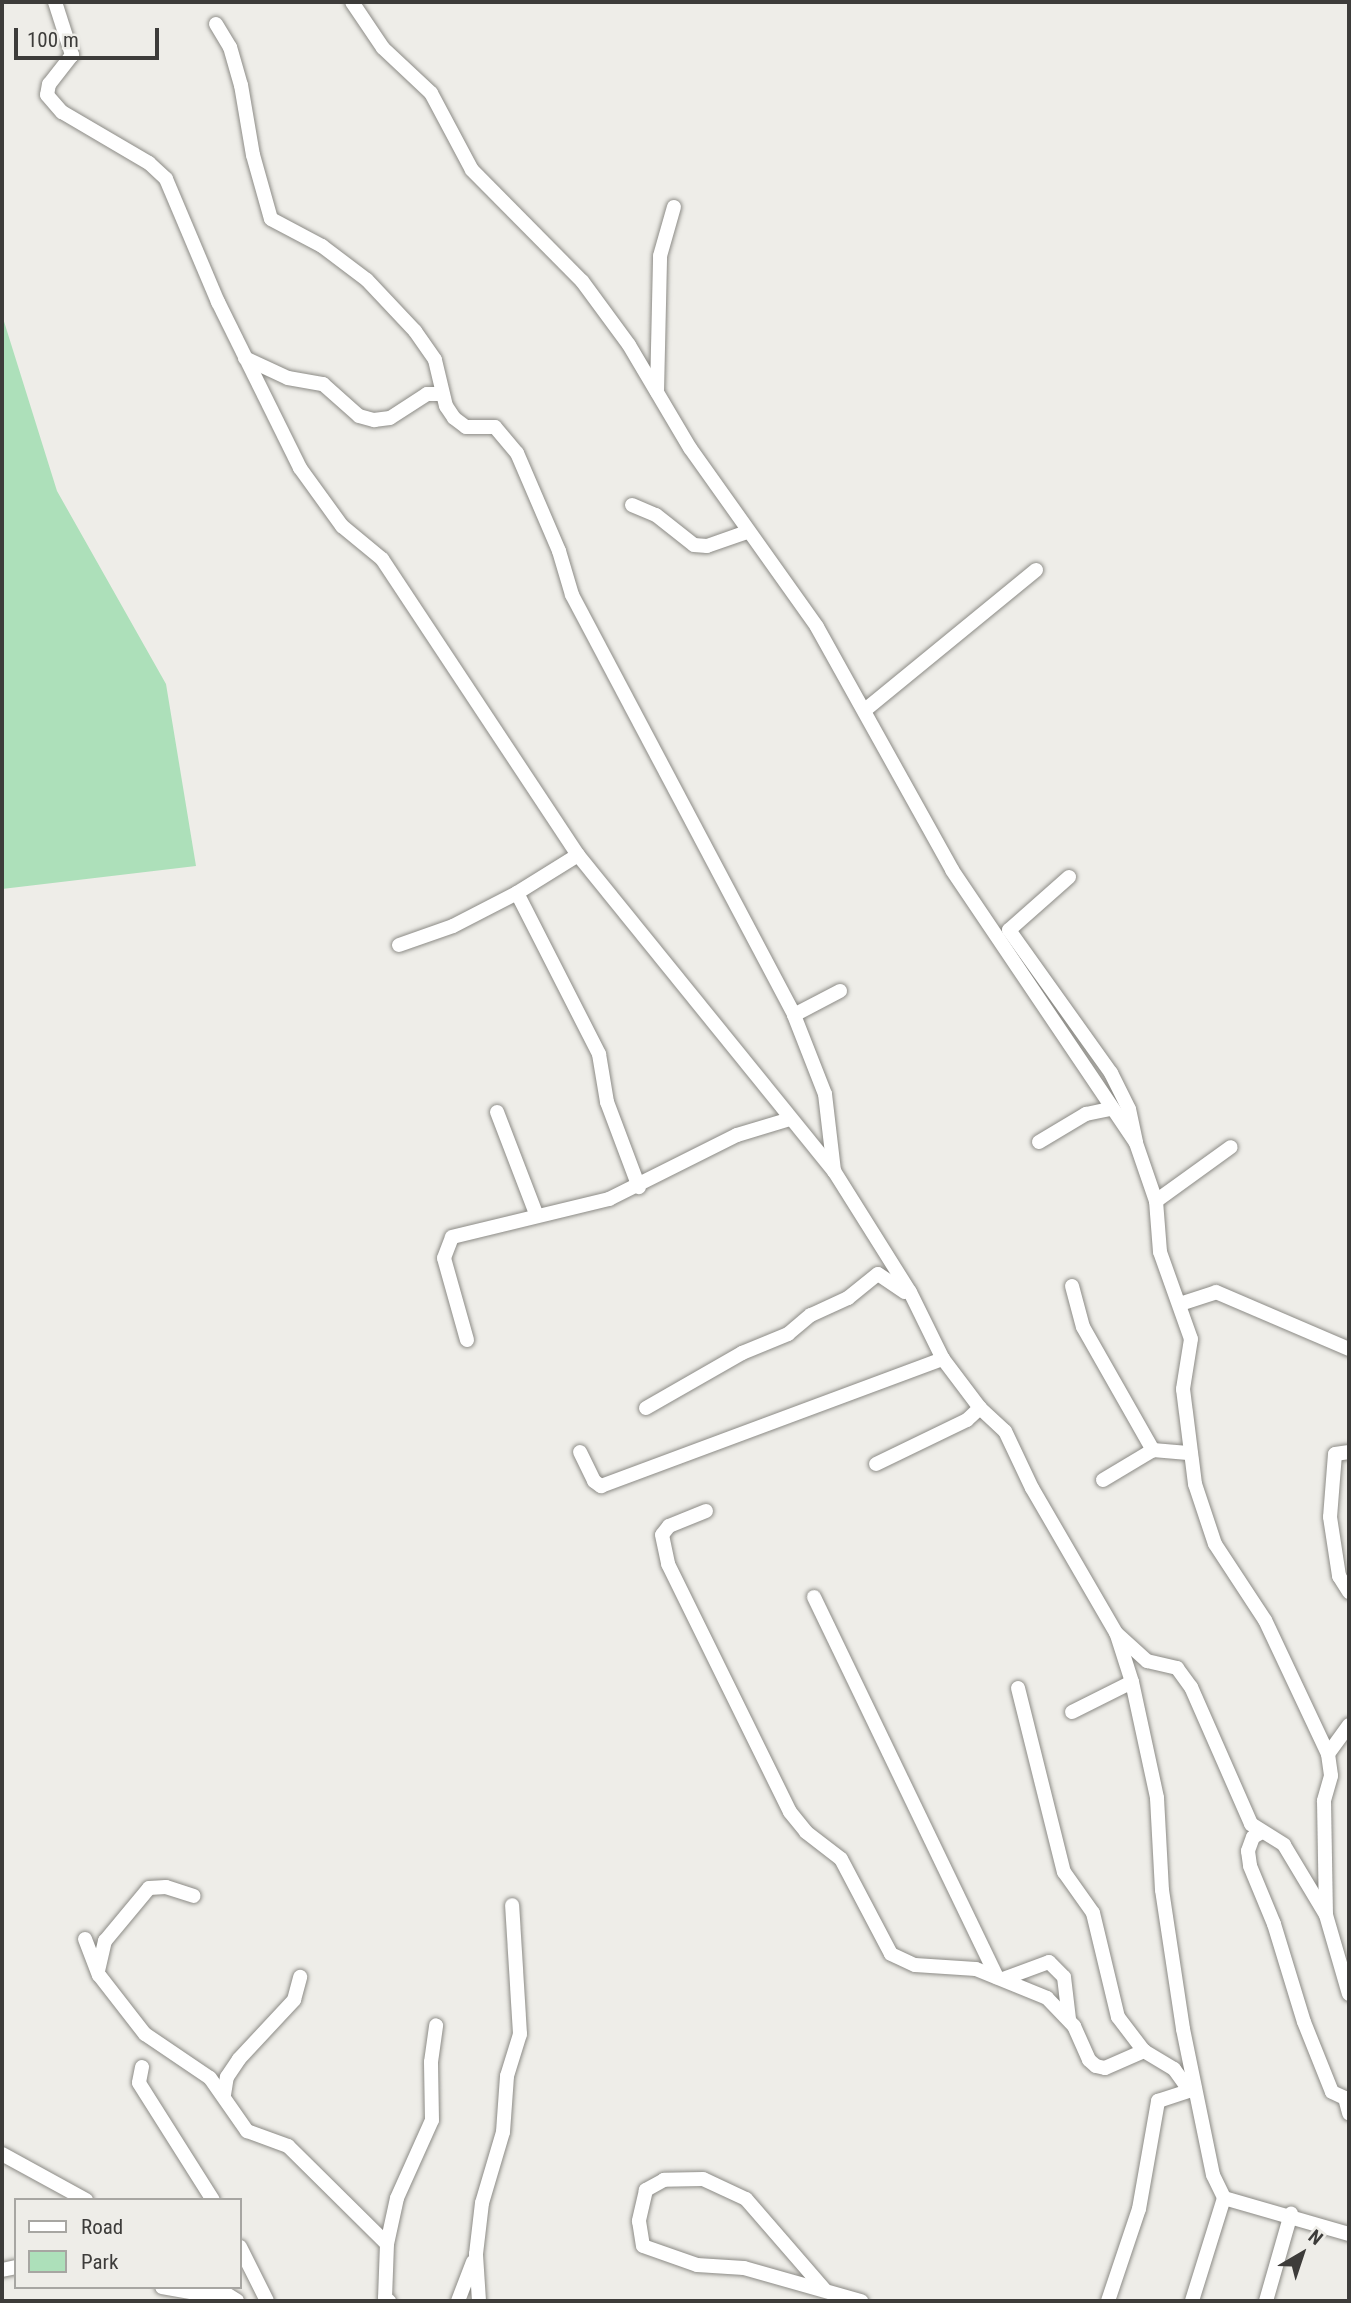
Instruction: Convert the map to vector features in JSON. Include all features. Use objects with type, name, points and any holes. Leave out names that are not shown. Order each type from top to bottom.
[{"type":"street","points":[[55,2],[72,55],[49,84],[47,95],[62,112],[149,163],[166,179],[245,358],[300,468],[342,526],[382,559],[578,855],[834,1171],[910,1292],[943,1359],[979,1408],[989,1412],[1005,1431],[1032,1488],[1116,1633],[1132,1682],[1157,1798],[1162,1890],[1192,2089],[1213,2175],[1224,2198],[1192,2301]]},
{"type":"street","points":[[352,2],[383,48],[431,93],[472,170],[582,281],[747,532],[817,627],[952,870],[1020,967],[1110,1109],[1136,1143]]},
{"type":"street","points":[[216,24],[230,47],[241,85],[253,155],[271,219],[322,246],[367,279],[415,331],[435,360],[442,394],[454,418],[466,427],[495,427],[517,453],[559,551],[572,595],[794,1015],[825,1094],[834,1171]]},
{"type":"street","points":[[657,393],[660,256],[674,207]]},
{"type":"street","points":[[245,358],[288,378],[323,384],[359,416],[374,420],[390,418],[427,394],[442,394]]},
{"type":"street","points":[[632,505],[656,515],[694,545],[707,546],[747,532]]},
{"type":"street","points":[[865,710],[1036,570]]},
{"type":"street","points":[[399,945],[480,914],[578,855]]},
{"type":"street","points":[[1069,877],[1010,930],[1040,977],[1111,1073],[1129,1110],[1136,1143],[1156,1201],[1160,1252],[1191,1339],[1183,1389],[1195,1484],[1215,1544],[1265,1620],[1328,1754],[1331,1776],[1324,1801],[1326,1915]]},
{"type":"street","points":[[517,893],[599,1054],[607,1102],[639,1187]]},
{"type":"street","points":[[1020,967],[1040,977]]},
{"type":"street","points":[[794,1015],[840,991]]},
{"type":"street","points":[[1039,1142],[1086,1114],[1110,1109]]},
{"type":"street","points":[[497,1112],[537,1216]]},
{"type":"street","points":[[467,1340],[444,1258],[448,1243],[465,1231],[609,1199],[639,1187],[737,1135],[790,1119]]},
{"type":"street","points":[[1156,1201],[1231,1147]]},
{"type":"street","points":[[646,1408],[742,1353],[788,1334],[811,1315],[848,1298],[878,1274],[910,1292]]},
{"type":"street","points":[[1072,1286],[1083,1327],[1153,1450]]},
{"type":"street","points":[[1180,1304],[1216,1292],[1349,1349]]},
{"type":"street","points":[[580,1452],[594,1481],[601,1486],[943,1359]]},
{"type":"street","points":[[876,1464],[967,1420],[979,1408]]},
{"type":"street","points":[[1103,1480],[1153,1450],[1191,1452]]},
{"type":"street","points":[[1349,1452],[1335,1454],[1330,1517],[1339,1576],[1349,1592]]},
{"type":"street","points":[[706,1511],[669,1526],[662,1535],[668,1564],[790,1812],[841,1858],[891,1954],[901,1962],[955,1965],[1000,1978],[1048,1998],[1069,2019],[1096,2066],[1105,2068],[1144,2051]]},
{"type":"street","points":[[814,1597],[1000,1978]]},
{"type":"street","points":[[1116,1633],[1147,1661],[1177,1668],[1184,1678],[1251,1824],[1284,1844],[1326,1915],[1349,1994]]},
{"type":"street","points":[[1072,1712],[1132,1682]]},
{"type":"street","points":[[1018,1688],[1049,1797],[1060,1860],[1093,1913],[1118,2017],[1144,2051],[1174,2069],[1192,2089]]},
{"type":"street","points":[[1328,1754],[1349,1725]]},
{"type":"street","points":[[1262,1832],[1253,1837],[1248,1851],[1250,1866],[1274,1924],[1304,2022],[1332,2092],[1345,2098],[1349,2113]]},
{"type":"street","points":[[98,1970],[104,1941],[149,1888],[166,1887],[194,1896]]},
{"type":"street","points":[[479,2301],[476,2254],[481,2203],[503,2132],[507,2076],[520,2034],[512,1905]]},
{"type":"street","points":[[85,1939],[98,1970],[145,2034],[210,2078],[247,2131],[288,2146],[387,2244]]},
{"type":"street","points":[[1000,1978],[1049,1962],[1064,1977],[1069,2019]]},
{"type":"street","points":[[224,2095],[227,2077],[239,2059],[294,2000],[300,1977]]},
{"type":"street","points":[[389,2301],[385,2298],[387,2244],[397,2198],[432,2120],[431,2062],[436,2025]]},
{"type":"street","points":[[142,2067],[139,2083],[212,2198]]},
{"type":"street","points":[[1108,2301],[1139,2208],[1158,2101],[1192,2089]]},
{"type":"street","points":[[2,2154],[82,2198]]},
{"type":"street","points":[[824,2289],[746,2199],[703,2179],[664,2180],[646,2190],[639,2221],[643,2246],[697,2265],[744,2268],[861,2301]]},
{"type":"street","points":[[1224,2198],[1291,2214],[1349,2234]]},
{"type":"street","points":[[1266,2301],[1291,2214]]},
{"type":"street","points":[[242,2251],[267,2301]]},
{"type":"street","points":[[458,2301],[476,2254]]},
{"type":"street","points":[[176,2289],[220,2295]]},
{"type":"street","points":[[201,2289],[237,2301]]},
{"type":"green space","points":[[2,315],[57,491],[166,684],[196,866],[2,889]]}]
